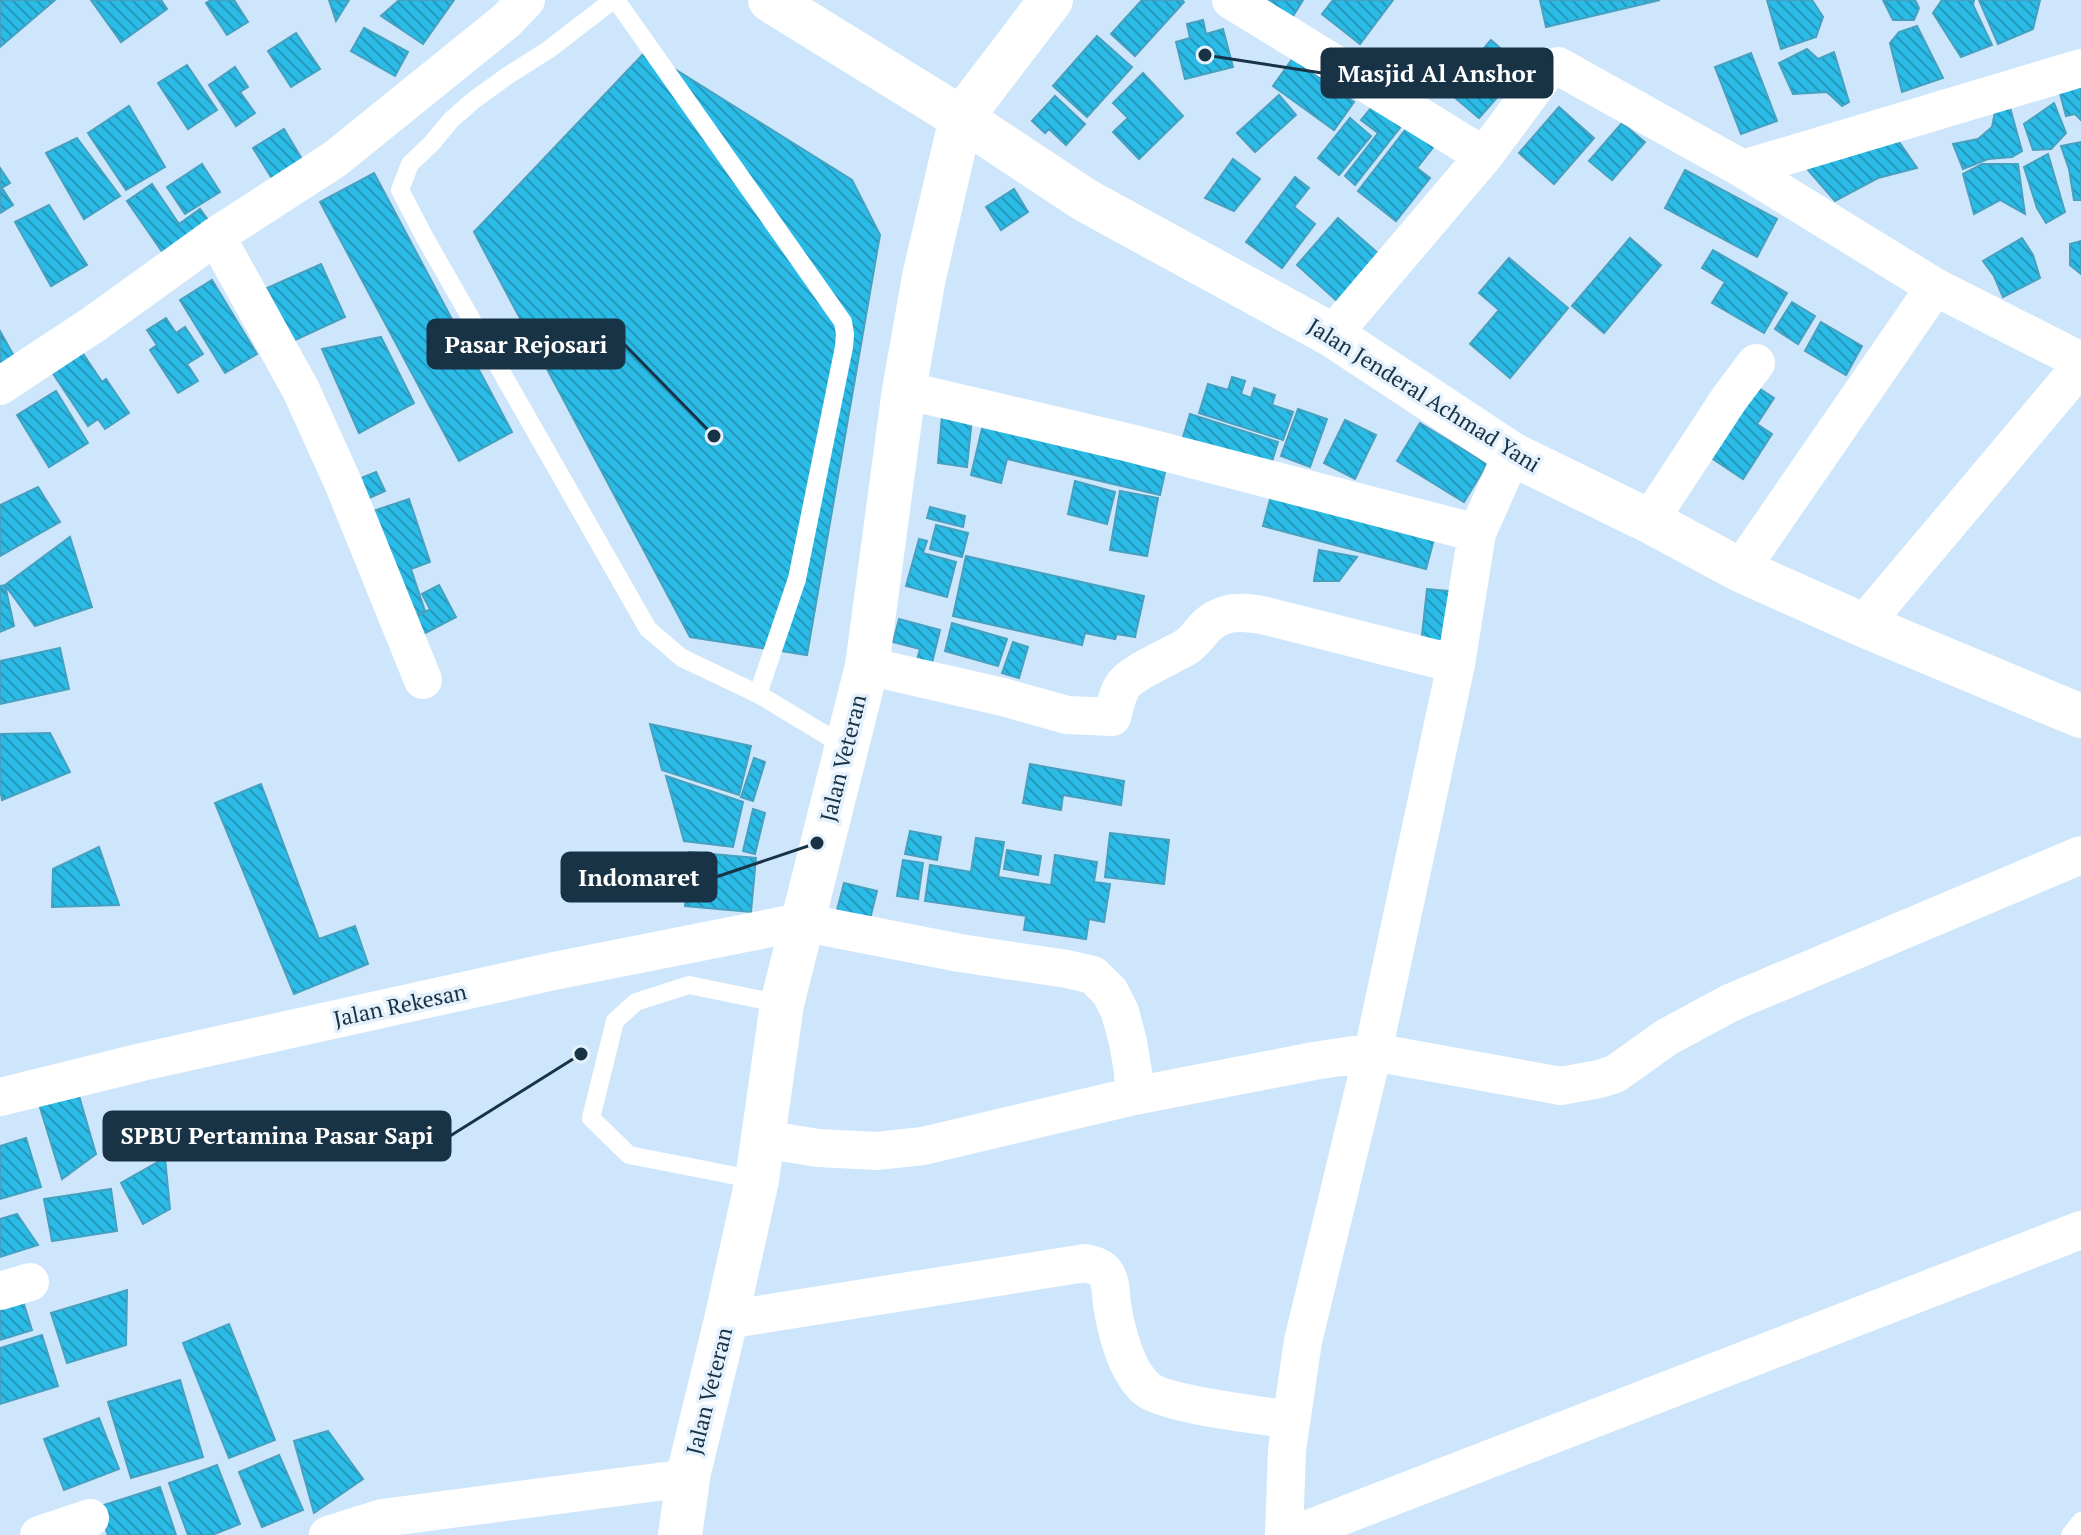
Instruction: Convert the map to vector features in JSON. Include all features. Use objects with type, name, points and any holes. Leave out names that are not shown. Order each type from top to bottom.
[{"type":"main road","name":"Jalan Jenderal Achmad Yani","points":[[770,0],[961,118],[1085,200],[1332,335],[1512,454],[1649,521],[1740,570],[2081,716]]},
{"type":"main road","points":[[961,118],[1051,0]]},
{"type":"main road","name":"Jalan Veteran","points":[[680,1535],[688,1478],[760,1160],[782,1004],[867,666],[904,390],[924,277],[961,118]]},
{"type":"street","points":[[0,386],[94,324],[216,236],[335,159],[507,20],[526,0]]},
{"type":"street","points":[[1231,0],[1484,156]]},
{"type":"street","points":[[1332,335],[1484,156],[1544,75],[1558,66],[1743,169],[1935,287],[2081,363],[1863,625]]},
{"type":"street","points":[[1743,169],[2081,68]]},
{"type":"street","points":[[216,236],[301,390],[344,485],[423,680]]},
{"type":"street","points":[[1740,570],[1935,287]]},
{"type":"street","points":[[1649,521],[1756,363]]},
{"type":"street","points":[[904,390],[1134,444],[1477,533]]},
{"type":"street","points":[[1284,1535],[1287,1450],[1303,1341],[1373,1052],[1456,664],[1477,533],[1512,454]]},
{"type":"street","points":[[867,666],[1067,715],[1112,717],[1122,686],[1136,674],[1190,644],[1208,624],[1224,615],[1242,612],[1456,664]]},
{"type":"street","points":[[760,1160],[818,1148],[876,1151],[923,1146],[1134,1096],[1373,1052],[1561,1086],[1615,1074],[1667,1037],[1730,1003],[2081,855]]},
{"type":"street","points":[[801,922],[1093,975],[1110,992],[1120,1012],[1133,1072],[1134,1096]]},
{"type":"street","name":"Jalan Rekesan","points":[[0,1097],[142,1062],[554,971],[801,922]]},
{"type":"street","points":[[1293,1535],[2081,1230]]},
{"type":"street","points":[[726,1320],[1085,1263],[1098,1266],[1108,1278],[1124,1353],[1144,1387],[1177,1401],[1291,1420]]},
{"type":"street","points":[[328,1535],[382,1518],[688,1478]]},
{"type":"street","points":[[39,1535],[90,1518]]},
{"type":"lane","points":[[758,694],[797,579],[844,347],[843,322],[614,0],[452,119],[410,164],[400,190],[648,629],[682,658],[758,694],[846,747]]},
{"type":"lane","points":[[760,1160],[629,1155],[591,1118],[615,1021],[636,1002],[689,985],[782,1004]]},
{"type":"lane","points":[[2070,1535],[2081,1521]]},
{"type":"building","points":[[0,0],[55,0],[0,47]]},
{"type":"building","points":[[91,0],[161,0],[167,9],[121,42]]},
{"type":"building","points":[[211,0],[234,0],[248,22],[227,35],[206,3]]},
{"type":"building","points":[[329,0],[349,0],[336,21]]},
{"type":"building","points":[[399,0],[454,0],[423,44],[381,16]]},
{"type":"building","points":[[1142,0],[1184,2],[1135,56],[1111,34]]},
{"type":"building","points":[[1267,0],[1303,0],[1287,26]]},
{"type":"building","points":[[1333,0],[1393,0],[1360,44],[1322,14]]},
{"type":"building","points":[[1540,0],[1660,0],[1546,27]]},
{"type":"building","points":[[1767,0],[1812,0],[1823,17],[1816,37],[1781,49]]},
{"type":"building","points":[[1883,0],[1915,0],[1919,8],[1914,20],[1893,20]]},
{"type":"building","points":[[1942,0],[1974,0],[1973,5],[1992,45],[1961,57],[1933,13]]},
{"type":"building","points":[[1979,0],[2040,0],[2033,29],[1998,44]]},
{"type":"building","points":[[1203,20],[1206,34],[1223,29],[1233,67],[1185,79],[1176,42],[1190,38],[1187,24]]},
{"type":"building","points":[[1917,26],[1943,78],[1902,92],[1890,43],[1899,32]]},
{"type":"building","points":[[364,28],[408,52],[395,76],[351,51]]},
{"type":"building","points":[[296,33],[320,69],[291,87],[268,51]]},
{"type":"building","points":[[1097,36],[1132,67],[1087,117],[1053,86]]},
{"type":"building","points":[[1491,40],[1523,68],[1479,118],[1447,91]]},
{"type":"building","points":[[1807,49],[1818,59],[1834,52],[1849,102],[1842,106],[1827,92],[1793,94],[1779,63]]},
{"type":"building","points":[[646,51],[852,180],[880,235],[807,655],[690,637],[474,232]]},
{"type":"building","points":[[1751,53],[1777,121],[1741,134],[1715,67]]},
{"type":"building","points":[[1293,58],[1354,102],[1334,130],[1273,86]]},
{"type":"building","points":[[187,65],[217,110],[188,129],[158,83]]},
{"type":"building","points":[[235,67],[248,87],[240,92],[255,113],[236,126],[209,85]]},
{"type":"building","points":[[1143,73],[1183,116],[1139,159],[1113,132],[1128,118],[1113,103]]},
{"type":"building","points":[[2081,79],[2081,120],[2075,114],[2066,116],[2058,86]]},
{"type":"building","points":[[1279,95],[1296,115],[1255,152],[1237,133]]},
{"type":"building","points":[[1055,96],[1085,124],[1066,145],[1049,129],[1045,133],[1032,121]]},
{"type":"building","points":[[1375,103],[1403,124],[1355,185],[1345,176],[1378,133],[1361,120]]},
{"type":"building","points":[[2054,103],[2066,133],[2051,149],[2033,150],[2024,124]]},
{"type":"building","points":[[2009,104],[2022,151],[2012,157],[1988,159],[1963,169],[1953,144],[1978,139],[1992,127],[1996,107]]},
{"type":"building","points":[[129,106],[165,167],[126,190],[88,133]]},
{"type":"building","points":[[1559,107],[1594,138],[1554,184],[1519,153]]},
{"type":"building","points":[[1350,118],[1371,136],[1339,175],[1318,158]]},
{"type":"building","points":[[1622,123],[1645,142],[1612,180],[1589,161]]},
{"type":"building","points":[[1409,125],[1435,145],[1417,168],[1430,178],[1396,221],[1358,191]]},
{"type":"building","points":[[284,129],[303,161],[273,180],[253,148]]},
{"type":"building","points":[[1895,136],[1917,168],[1878,178],[1835,201],[1808,170],[1814,163]]},
{"type":"building","points":[[77,138],[120,196],[84,219],[46,153]]},
{"type":"building","points":[[2081,142],[2081,200],[2074,200],[2061,146]]},
{"type":"building","points":[[2048,154],[2065,212],[2046,223],[2037,208],[2024,167]]},
{"type":"building","points":[[1233,159],[1260,179],[1234,211],[1205,198]]},
{"type":"building","points":[[202,164],[220,192],[185,214],[167,187]]},
{"type":"building","points":[[1982,164],[2018,164],[2025,214],[2000,200],[1974,214],[1963,174]]},
{"type":"building","points":[[0,168],[10,183],[2,188],[13,205],[0,213]]},
{"type":"building","points":[[1685,170],[1777,219],[1757,257],[1665,208]]},
{"type":"building","points":[[374,173],[512,432],[459,461],[320,202]]},
{"type":"building","points":[[1295,177],[1309,188],[1294,207],[1315,224],[1282,268],[1246,242]]},
{"type":"building","points":[[152,184],[179,224],[200,209],[211,224],[165,256],[127,201]]},
{"type":"building","points":[[1014,189],[1028,212],[1001,230],[986,207]]},
{"type":"building","points":[[49,205],[87,265],[51,286],[15,222]]},
{"type":"building","points":[[1338,218],[1379,254],[1337,301],[1297,265]]},
{"type":"building","points":[[1630,238],[1661,265],[1604,333],[1572,306]]},
{"type":"building","points":[[2022,238],[2033,255],[2040,278],[2003,297],[1983,261]]},
{"type":"building","points":[[2081,241],[2081,274],[2070,265],[2070,244]]},
{"type":"building","points":[[1713,250],[1787,293],[1764,333],[1712,303],[1725,282],[1702,268]]},
{"type":"building","points":[[1509,258],[1568,308],[1510,378],[1470,344],[1499,310],[1479,293]]},
{"type":"building","points":[[321,264],[345,317],[291,342],[267,288]]},
{"type":"building","points":[[212,280],[257,354],[225,373],[180,300]]},
{"type":"building","points":[[1792,302],[1815,316],[1798,344],[1775,329]]},
{"type":"building","points":[[166,318],[176,333],[185,327],[203,354],[187,364],[198,381],[178,393],[150,350],[157,345],[147,330]]},
{"type":"building","points":[[1821,322],[1862,346],[1846,375],[1805,351]]},
{"type":"building","points":[[0,331],[14,356],[0,363]]},
{"type":"building","points":[[381,337],[414,403],[359,433],[322,349]]},
{"type":"building","points":[[80,349],[102,382],[106,379],[129,413],[105,429],[98,419],[88,426],[50,369]]},
{"type":"building","points":[[1232,377],[1245,381],[1241,394],[1251,398],[1254,388],[1275,395],[1272,405],[1293,412],[1283,440],[1199,413],[1208,384],[1228,390]]},
{"type":"building","points":[[1748,381],[1774,398],[1757,424],[1772,434],[1743,479],[1701,451]]},
{"type":"building","points":[[56,391],[88,443],[49,467],[17,415]]},
{"type":"building","points":[[1298,409],[1327,419],[1310,467],[1281,456]]},
{"type":"building","points":[[1190,414],[1278,442],[1270,468],[1182,440]]},
{"type":"building","points":[[942,415],[972,418],[967,467],[938,463]]},
{"type":"building","points":[[984,420],[1167,463],[1160,495],[1007,459],[1001,483],[971,475]]},
{"type":"building","points":[[1345,420],[1376,435],[1355,479],[1324,463]]},
{"type":"building","points":[[1420,423],[1487,464],[1464,502],[1397,461]]},
{"type":"building","points":[[376,472],[385,491],[365,500],[356,480]]},
{"type":"building","points":[[1075,481],[1115,492],[1107,524],[1068,514]]},
{"type":"building","points":[[38,487],[60,522],[0,556],[0,505]]},
{"type":"building","points":[[1273,488],[1437,528],[1426,569],[1263,526]]},
{"type":"building","points":[[1120,491],[1158,498],[1147,556],[1110,550]]},
{"type":"building","points":[[409,499],[430,562],[411,569],[425,611],[407,617],[370,512]]},
{"type":"building","points":[[930,507],[965,516],[963,527],[927,518]]},
{"type":"building","points":[[936,525],[968,533],[962,557],[930,549]]},
{"type":"building","points":[[70,537],[92,607],[35,626],[5,585]]},
{"type":"building","points":[[919,539],[927,541],[923,553],[956,562],[947,597],[906,586]]},
{"type":"building","points":[[1319,550],[1357,557],[1339,581],[1314,581]]},
{"type":"building","points":[[966,556],[1144,596],[1135,637],[1117,634],[1115,639],[1085,633],[1082,645],[953,616]]},
{"type":"building","points":[[5,585],[14,626],[0,632],[0,586]]},
{"type":"building","points":[[439,585],[456,617],[416,638],[407,622],[430,609],[422,594]]},
{"type":"building","points":[[1427,589],[1458,592],[1451,649],[1421,644]]},
{"type":"building","points":[[899,619],[940,630],[931,667],[916,663],[920,649],[893,642]]},
{"type":"building","points":[[952,623],[1007,639],[998,666],[945,651]]},
{"type":"building","points":[[1013,642],[1028,647],[1019,678],[1002,673]]},
{"type":"building","points":[[60,648],[69,689],[0,704],[0,661]]},
{"type":"building","points":[[650,724],[751,746],[739,795],[662,770]]},
{"type":"building","points":[[50,733],[70,772],[2,800],[0,734]]},
{"type":"building","points":[[754,758],[765,762],[753,801],[741,797]]},
{"type":"building","points":[[1030,764],[1124,781],[1121,805],[1063,795],[1061,810],[1023,803]]},
{"type":"building","points":[[666,776],[743,802],[733,847],[684,841]]},
{"type":"building","points":[[261,784],[319,939],[355,926],[368,964],[294,994],[215,803]]},
{"type":"building","points":[[753,809],[765,813],[755,854],[743,851]]},
{"type":"building","points":[[910,831],[941,837],[937,860],[905,854]]},
{"type":"building","points":[[1110,833],[1169,840],[1164,884],[1105,877]]},
{"type":"building","points":[[976,838],[1004,842],[998,877],[1051,885],[1055,855],[1097,862],[1094,882],[1110,884],[1104,922],[1089,919],[1086,939],[1024,930],[1026,916],[925,901],[930,865],[971,872]]},
{"type":"building","points":[[99,847],[119,905],[52,907],[53,869]]},
{"type":"building","points":[[1007,850],[1041,856],[1038,875],[1004,869]]},
{"type":"building","points":[[689,852],[756,858],[751,912],[685,906]]},
{"type":"building","points":[[903,860],[923,863],[918,899],[897,896]]},
{"type":"building","points":[[844,883],[877,891],[870,919],[837,910]]},
{"type":"building","points":[[77,1089],[96,1154],[62,1179],[38,1101]]},
{"type":"building","points":[[26,1138],[41,1187],[0,1199],[0,1146]]},
{"type":"building","points":[[165,1158],[170,1209],[143,1224],[121,1183]]},
{"type":"building","points":[[111,1189],[117,1231],[52,1241],[44,1199]]},
{"type":"building","points":[[17,1214],[38,1245],[0,1257],[0,1219]]},
{"type":"building","points":[[127,1290],[126,1345],[67,1363],[51,1313]]},
{"type":"building","points":[[23,1301],[32,1330],[0,1340],[0,1308]]},
{"type":"building","points":[[229,1324],[275,1440],[229,1458],[183,1343]]},
{"type":"building","points":[[42,1335],[58,1386],[0,1404],[0,1348]]},
{"type":"building","points":[[180,1380],[203,1457],[131,1478],[108,1402]]},
{"type":"building","points":[[99,1418],[119,1469],[64,1490],[44,1439]]},
{"type":"building","points":[[328,1431],[363,1479],[314,1513],[294,1441]]},
{"type":"building","points":[[279,1455],[303,1510],[262,1527],[239,1472]]},
{"type":"building","points":[[217,1465],[240,1524],[212,1535],[188,1535],[169,1483]]},
{"type":"building","points":[[160,1487],[176,1535],[108,1535],[98,1507]]},
{"type":"place","name":"Masjid Al Anshor","points":[[1205,55]]},
{"type":"place","name":"Pasar Rejosari","points":[[714,436]]},
{"type":"place","name":"Indomaret","points":[[817,843]]},
{"type":"place","name":"SPBU Pertamina Pasar Sapi","points":[[581,1054]]}]
